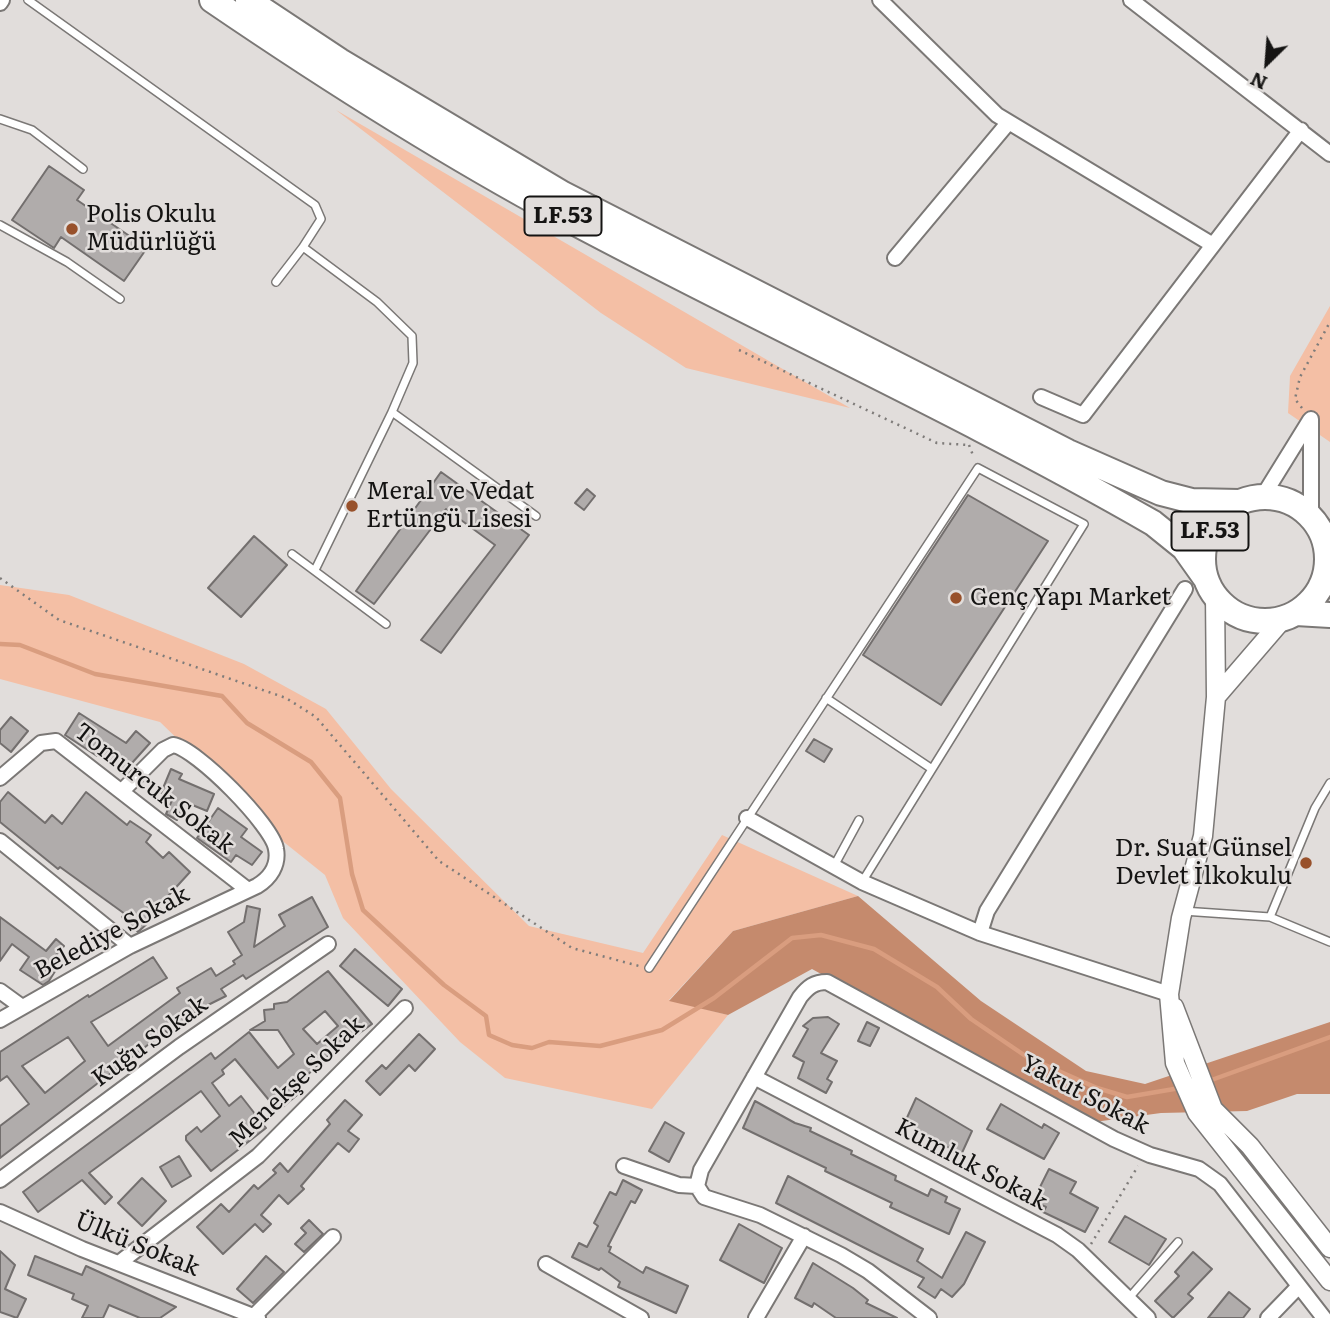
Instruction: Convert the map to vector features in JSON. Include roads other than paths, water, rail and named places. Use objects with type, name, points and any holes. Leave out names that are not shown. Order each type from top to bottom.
[{"type":"highway","name":"LF.53","points":[[212,0],[384,112],[561,215],[980,440],[1153,523],[1184,548],[1202,588],[1229,610],[1246,618],[1265,621],[1290,616],[1330,615]]},
{"type":"highway","name":"LF.53","points":[[248,0],[340,61],[564,194],[1068,452],[1161,493],[1192,501],[1281,498],[1321,531]]},
{"type":"highway","name":"LF.53","points":[[1202,588],[1202,558],[1206,537],[1216,519],[1251,499]]},
{"type":"highway","points":[[1290,616],[1311,602],[1324,579],[1327,552],[1321,531]]},
{"type":"street","points":[[880,0],[1008,123],[1213,245]]},
{"type":"street","points":[[1131,0],[1330,154]]},
{"type":"street","points":[[895,258],[1008,123]]},
{"type":"street","points":[[1041,397],[1083,415],[1301,130]]},
{"type":"street","points":[[1251,499],[1311,419],[1321,531]]},
{"type":"street","points":[[1202,588],[1216,697],[1203,836],[1183,911],[1169,994],[1175,1063],[1205,1111],[1330,1281]]},
{"type":"street","points":[[979,933],[988,911],[1202,588]]},
{"type":"street","points":[[1216,697],[1290,616]]},
{"type":"street","name":"Tomurcuk Sokak","points":[[0,779],[41,743],[52,740],[122,791],[247,890]]},
{"type":"street","name":"Belediye Sokak","points":[[0,1020],[130,946],[264,881],[274,870],[277,857],[275,844],[253,813],[189,751],[177,746],[166,748],[122,791]]},
{"type":"street","points":[[747,818],[862,882],[979,933],[1169,994]]},
{"type":"street","points":[[0,841],[130,946]]},
{"type":"street","name":"Kuğu Sokak","points":[[0,1180],[179,1047],[328,944]]},
{"type":"street","name":"Yakut Sokak","points":[[754,1077],[800,997],[817,982],[840,987],[1114,1139],[1145,1153],[1199,1169],[1213,1178],[1324,1318]]},
{"type":"street","points":[[0,991],[22,1007]]},
{"type":"street","points":[[1169,994],[1190,1053],[1205,1111],[1250,1146],[1329,1246]]},
{"type":"street","name":"Menekşe Sokak","points":[[118,1263],[258,1156],[405,1008]]},
{"type":"street","points":[[754,1077],[701,1170],[697,1185],[704,1197],[750,1211],[804,1236],[868,1271],[929,1318]]},
{"type":"street","name":"Kumluk Sokak","points":[[754,1077],[1057,1235],[1084,1256],[1148,1318]]},
{"type":"street","points":[[624,1166],[679,1185],[697,1185]]},
{"type":"street","name":"Ülkü Sokak","points":[[0,1212],[118,1263],[256,1317]]},
{"type":"street","points":[[757,1318],[804,1236]]},
{"type":"street","points":[[256,1317],[333,1237]]},
{"type":"street","points":[[546,1264],[641,1318]]},
{"type":"street","points":[[1268,1318],[1298,1287]]},
{"type":"lane","points":[[29,0],[315,205],[321,219],[276,282]]},
{"type":"lane","points":[[0,119],[32,131],[83,169]]},
{"type":"lane","points":[[0,225],[66,262],[120,299]]},
{"type":"lane","points":[[303,247],[377,303],[412,336],[413,363],[315,570]]},
{"type":"lane","points":[[392,411],[536,516]]},
{"type":"lane","points":[[649,968],[978,468],[1084,524],[862,882]]},
{"type":"lane","points":[[292,554],[386,624]]},
{"type":"lane","points":[[826,698],[932,769]]},
{"type":"lane","points":[[1270,917],[1315,808],[1330,783]]},
{"type":"lane","points":[[833,866],[859,820]]},
{"type":"lane","points":[[1183,911],[1270,917],[1330,942]]},
{"type":"lane","points":[[1128,1299],[1178,1242]]},
{"type":"waterway","points":[[0,644],[20,645],[95,674],[222,696],[247,723],[311,762],[340,798],[352,874],[363,910],[444,985],[486,1016],[489,1035],[512,1045],[532,1048],[549,1042],[600,1046],[662,1030],[714,998],[792,938],[821,935],[874,949],[937,987],[971,1019],[1027,1057],[1097,1088],[1127,1097],[1180,1088]]},
{"type":"waterway","points":[[1206,1082],[1330,1037]]},
{"type":"place","name":"Polis Okulu Müdürlüğü","points":[[72,229]]},
{"type":"place","name":"Meral ve Vedat Ertüngü Lisesi","points":[[352,506]]},
{"type":"place","name":"Genç Yapı Market","points":[[956,598]]},
{"type":"place","name":"Dr. Suat Günsel Devlet İlkokulu","points":[[1306,863]]}]
